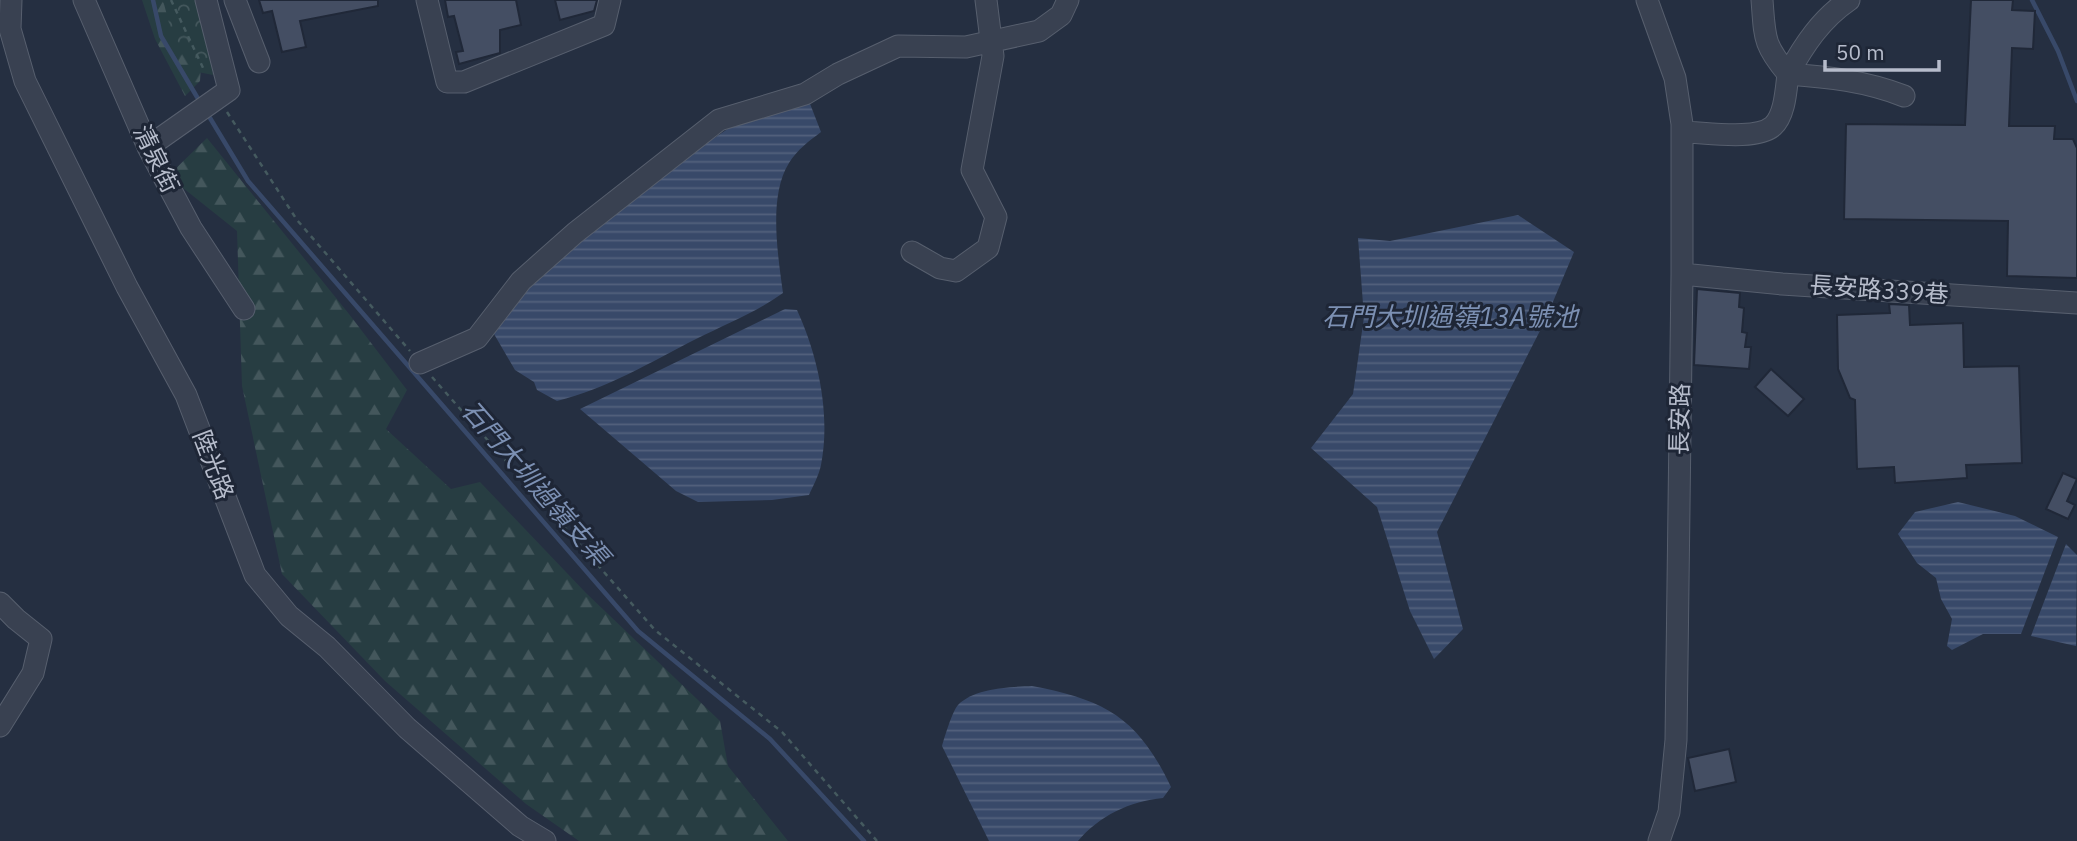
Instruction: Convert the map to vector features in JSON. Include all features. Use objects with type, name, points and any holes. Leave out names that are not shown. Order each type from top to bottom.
[{"type":"street","name":"陸光路","points":[[11,0],[10,29],[25,80],[127,287],[186,395],[256,575],[289,616],[327,647],[517,834],[545,841]]},
{"type":"street","name":"清泉街","points":[[84,0],[148,146],[191,228],[244,309]]},
{"type":"street","points":[[148,146],[229,90],[206,0]]},
{"type":"street","points":[[235,0],[259,62]]},
{"type":"street","points":[[427,0],[447,82],[464,82],[604,25],[610,0]]},
{"type":"street","points":[[912,252],[940,268],[956,271],[988,248],[996,217],[972,170],[993,56],[986,0]]},
{"type":"street","points":[[420,363],[477,338],[521,281],[575,233],[719,120],[804,94],[838,74],[898,46],[966,47],[1039,31],[1061,15],[1068,0]]},
{"type":"street","name":"長安路","points":[[1647,0],[1675,78],[1682,132],[1676,740],[1669,812],[1659,841]]},
{"type":"street","points":[[1762,0],[1764,34],[1770,52],[1788,74],[1832,77],[1903,96]]},
{"type":"street","points":[[1682,132],[1756,135],[1774,125],[1785,100],[1788,74],[1803,46],[1833,11],[1849,0]]},
{"type":"street","name":"長安路339巷","points":[[1682,274],[1782,284],[2077,303]]},
{"type":"street","points":[[0,603],[16,620],[41,639],[33,673],[0,726]]},
{"type":"path","points":[[171,0],[218,98],[297,220],[655,630],[782,732],[877,841]]},
{"type":"green space","points":[[142,0],[188,0],[202,49],[200,81],[185,96],[155,39]]},
{"type":"green space","points":[[163,0],[197,0],[209,43],[213,75],[193,71],[170,27]]},
{"type":"green space","points":[[207,138],[407,390],[386,429],[451,489],[480,482],[586,593],[720,721],[728,766],[788,841],[579,841],[526,804],[385,681],[282,574],[242,386],[237,231],[168,176]]},
{"type":"water","points":[[807,96],[821,132],[792,158],[778,192],[776,226],[783,293],[628,374],[575,396],[557,401],[537,390],[534,382],[515,370],[494,334],[499,318],[559,256],[729,128],[762,111]]},
{"type":"water","name":"石門大圳過嶺13A號池","points":[[1518,215],[1574,252],[1544,323],[1437,532],[1463,629],[1434,659],[1410,611],[1377,507],[1311,448],[1353,394],[1364,317],[1358,238],[1390,241]]},
{"type":"water","points":[[785,309],[797,310],[811,346],[821,386],[824,446],[821,465],[809,495],[772,500],[698,502],[676,491],[580,409]]},
{"type":"water","points":[[1958,502],[2015,516],[2058,537],[2021,634],[1983,634],[1952,650],[1947,646],[1952,619],[1941,599],[1936,578],[1917,563],[1898,534],[1915,512]]},
{"type":"water","points":[[2066,544],[2077,555],[2076,646],[2031,636]]},
{"type":"water","points":[[1032,686],[1100,706],[1132,728],[1159,763],[1171,787],[1163,798],[1139,802],[1116,811],[1096,824],[1078,841],[989,841],[942,746],[953,713],[965,699],[993,690]]},
{"type":"building","points":[[259,0],[378,0],[378,6],[300,21],[306,47],[282,52],[272,11],[263,13]]},
{"type":"building","points":[[445,0],[516,0],[521,25],[500,30],[500,53],[459,64],[456,52],[463,51],[454,16],[448,17]]},
{"type":"building","points":[[555,0],[597,0],[594,11],[560,20]]},
{"type":"building","points":[[1971,0],[2013,0],[2012,10],[2035,11],[2033,49],[2012,48],[2009,126],[2055,126],[2054,139],[2073,139],[2077,148],[2077,278],[2007,276],[2008,221],[1844,219],[1846,124],[1965,125]]},
{"type":"building","points":[[1697,289],[1740,293],[1739,307],[1744,308],[1742,332],[1747,333],[1745,347],[1751,347],[1749,369],[1694,365]]},
{"type":"building","points":[[1889,304],[1909,305],[1910,325],[1963,323],[1964,367],[2019,366],[2022,463],[1966,465],[1967,478],[1895,483],[1894,467],[1857,469],[1855,400],[1850,398],[1838,369],[1837,315],[1890,313]]},
{"type":"building","points":[[1771,369],[1804,399],[1788,416],[1755,387]]},
{"type":"building","points":[[2063,473],[2077,479],[2067,501],[2075,505],[2068,519],[2046,509]]},
{"type":"building","points":[[1729,749],[1736,782],[1695,791],[1688,758]]},
{"type":"waterway","name":"石門大圳過嶺支渠","points":[[153,0],[161,36],[197,97]]},
{"type":"waterway","points":[[2032,0],[2058,51],[2077,101]]},
{"type":"waterway","name":"石門大圳過嶺支渠","points":[[210,118],[248,181],[638,631],[770,739],[864,841]]}]
